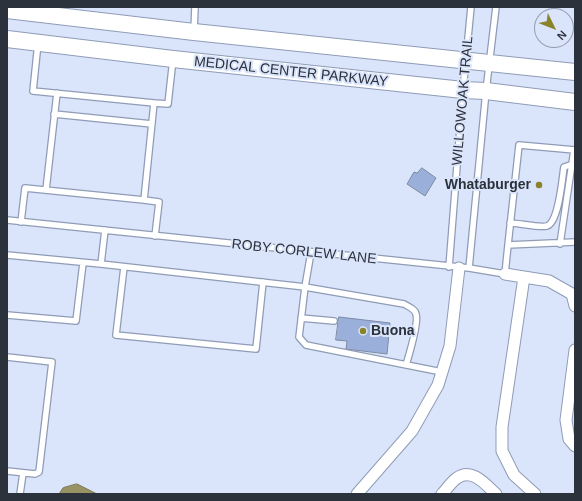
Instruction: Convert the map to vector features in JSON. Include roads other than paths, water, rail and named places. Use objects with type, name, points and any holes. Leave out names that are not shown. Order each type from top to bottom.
[{"type":"main road","name":"MEDICAL CENTER PARKWAY","points":[[7,10],[194,32],[575,72]]},
{"type":"main road","name":"MEDICAL CENTER PARKWAY","points":[[7,39],[173,59],[463,90],[486,91],[575,102]]},
{"type":"street","name":"WILLOWOAK TRAIL","points":[[357,494],[412,431],[438,385],[450,346],[459,268]]},
{"type":"street","points":[[505,274],[549,281],[572,294],[575,306]]},
{"type":"street","points":[[524,277],[502,427],[502,451],[514,475],[535,494]]},
{"type":"street","points":[[575,350],[566,420],[569,439],[575,446]]},
{"type":"street","points":[[442,494],[457,478],[465,474],[471,474],[478,477],[496,494]]},
{"type":"lane","points":[[194,32],[195,7]]},
{"type":"lane","name":"WILLOWOAK TRAIL","points":[[459,268],[463,90],[471,7]]},
{"type":"lane","name":"WILLOWOAK TRAIL","points":[[459,268],[486,91],[496,7]]},
{"type":"lane","points":[[38,43],[33,91],[168,104],[173,59]]},
{"type":"lane","points":[[46,190],[57,93]]},
{"type":"lane","points":[[144,200],[154,103]]},
{"type":"lane","points":[[54,114],[152,124]]},
{"type":"lane","points":[[505,274],[519,145],[575,150],[560,244]]},
{"type":"lane","points":[[510,222],[546,226],[552,224],[556,216],[564,167],[573,164]]},
{"type":"lane","points":[[21,222],[25,188],[144,200],[158,202],[155,236]]},
{"type":"lane","name":"ROBY CORLEW LANE","points":[[7,220],[505,274]]},
{"type":"lane","points":[[101,264],[104,230]]},
{"type":"lane","points":[[508,245],[560,244],[575,242]]},
{"type":"lane","points":[[311,252],[300,318],[299,337],[306,346],[442,372]]},
{"type":"lane","points":[[7,256],[101,264],[305,287],[404,304],[413,309],[416,314],[416,325],[406,365]]},
{"type":"lane","points":[[7,315],[76,321],[83,263]]},
{"type":"lane","points":[[124,267],[116,335],[256,349],[263,282]]},
{"type":"lane","points":[[300,318],[334,321]]},
{"type":"lane","points":[[7,357],[52,362],[39,472],[35,474],[7,471]]},
{"type":"lane","points":[[20,494],[23,473]]},
{"type":"place","name":"Whataburger","points":[[539,185]]},
{"type":"place","name":"Buona","points":[[363,331]]}]
